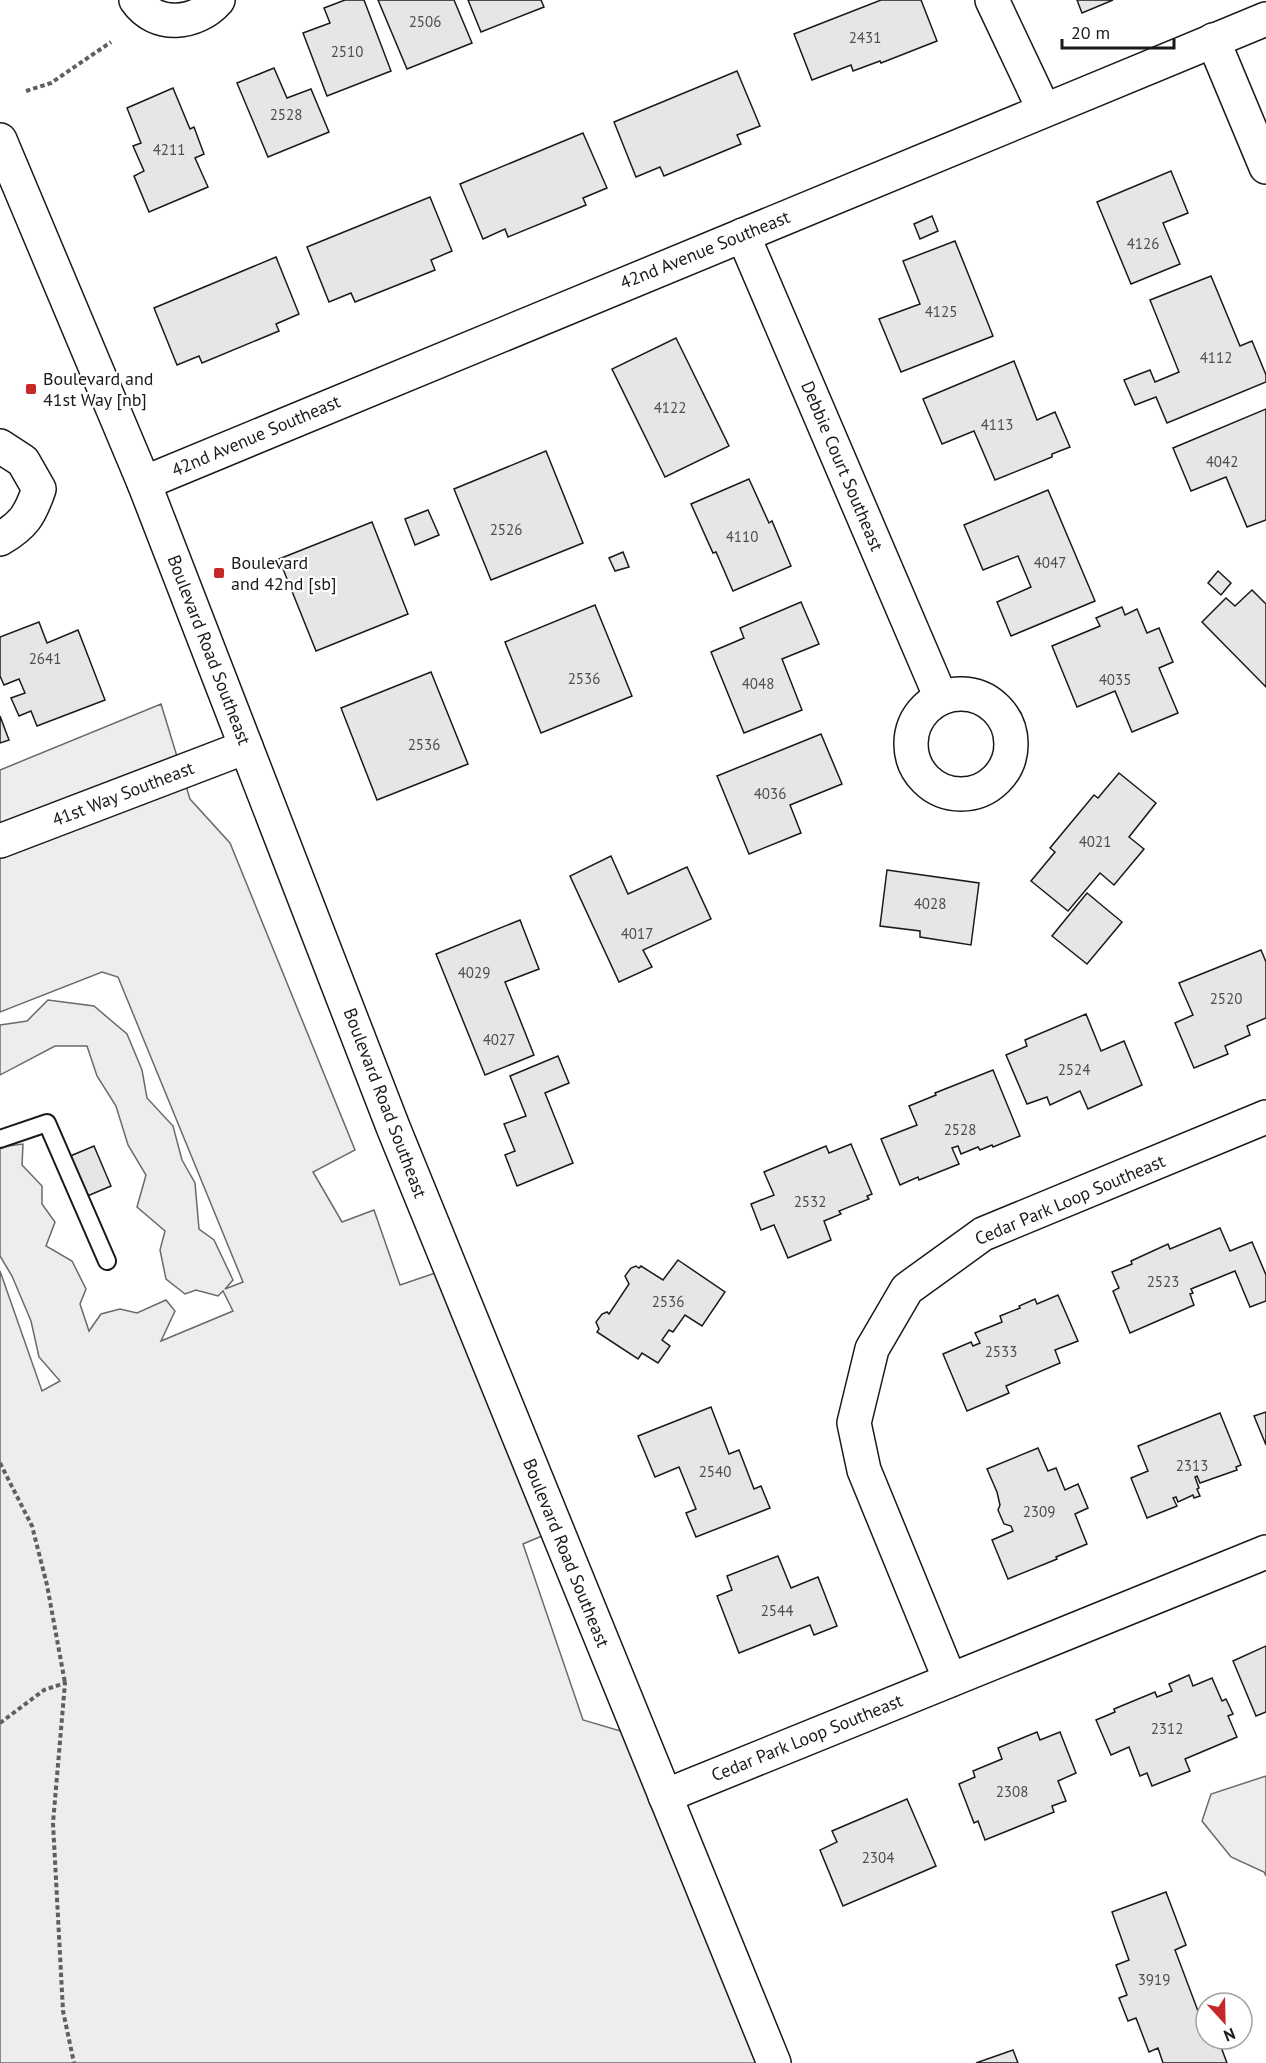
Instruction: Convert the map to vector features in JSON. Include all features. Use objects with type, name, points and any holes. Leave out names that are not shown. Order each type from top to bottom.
[{"type":"street","points":[[136,0],[150,14],[165,20],[181,21],[197,17],[211,9],[218,0]]},
{"type":"street","points":[[993,0],[1044,110]]},
{"type":"street","name":"42nd Avenue Southeast","points":[[144,483],[1266,19]]},
{"type":"street","points":[[1213,40],[1266,166]]},
{"type":"street","name":"Boulevard Road Southeast","points":[[0,140],[144,483],[398,1138],[774,2063]]},
{"type":"street","name":"Debbie Court Southeast","points":[[743,235],[941,698]]},
{"type":"street","points":[[0,446],[23,460],[39,489],[32,511],[14,531],[0,539]]},
{"type":"street","name":"41st Way Southeast","points":[[0,842],[246,747]]},
{"type":"street","name":"Cedar Park Loop Southeast","points":[[950,1680],[864,1470],[854,1423],[872,1349],[907,1289],[983,1234],[1266,1117]]},
{"type":"street","name":"Cedar Park Loop Southeast","points":[[665,1796],[1266,1552]]},
{"type":"lane","points":[[0,1139],[47,1123],[107,1261]]},
{"type":"path","points":[[26,91],[51,83],[111,42]]},
{"type":"path","points":[[0,1463],[32,1526],[65,1683],[53,1822],[63,2011],[74,2063]]},
{"type":"path","points":[[0,1723],[44,1690],[65,1683]]},
{"type":"shaded area","points":[[161,704],[190,799],[230,843],[355,1150],[313,1172],[342,1222],[374,1210],[400,1285],[450,1268],[556,1530],[523,1544],[583,1720],[641,1737],[758,2063],[0,2063],[0,1271],[42,1391],[60,1381],[39,1357],[31,1321],[12,1276],[0,1256],[0,1147],[23,1144],[22,1165],[42,1186],[42,1204],[55,1222],[46,1246],[72,1261],[86,1289],[80,1304],[89,1331],[101,1314],[120,1309],[137,1313],[166,1300],[175,1311],[161,1341],[233,1311],[223,1291],[218,1296],[196,1290],[185,1294],[166,1279],[160,1250],[165,1231],[137,1207],[146,1175],[128,1145],[116,1106],[97,1076],[87,1046],[55,1046],[0,1075],[0,1025],[27,1021],[48,1000],[94,1006],[127,1034],[142,1070],[147,1098],[173,1126],[182,1160],[195,1183],[199,1229],[214,1240],[233,1280],[225,1289],[243,1282],[118,977],[102,972],[0,1012],[0,770]]},
{"type":"shaded area","points":[[1266,1776],[1266,1876],[1264,1872],[1231,1857],[1202,1821],[1211,1794]]},
{"type":"building","points":[[345,0],[364,0],[391,71],[327,96],[303,33],[330,23],[324,8]]},
{"type":"building","points":[[378,0],[454,0],[472,43],[407,69]]},
{"type":"building","points":[[468,0],[541,0],[544,7],[481,32]]},
{"type":"building","points":[[881,0],[921,0],[937,41],[881,63],[880,61],[853,71],[851,65],[812,80],[794,34]]},
{"type":"building","points":[[1077,0],[1113,0],[1082,13]]},
{"type":"building","points":[[274,68],[287,98],[311,89],[329,132],[268,157],[237,83]]},
{"type":"building","points":[[737,71],[760,126],[737,135],[741,144],[664,176],[660,167],[636,177],[614,122]]},
{"type":"building","points":[[173,88],[190,129],[194,127],[204,154],[195,158],[208,187],[149,212],[134,176],[144,171],[133,146],[141,143],[127,108]]},
{"type":"building","points":[[583,133],[607,188],[583,198],[586,205],[508,237],[505,229],[483,239],[460,184]]},
{"type":"building","points":[[1171,171],[1188,213],[1163,223],[1180,264],[1131,284],[1097,202]]},
{"type":"building","points":[[430,197],[452,251],[431,260],[435,270],[355,302],[351,293],[329,302],[307,247]]},
{"type":"building","points":[[932,216],[938,231],[920,239],[914,224]]},
{"type":"building","points":[[955,241],[993,336],[901,372],[879,319],[920,304],[903,261]]},
{"type":"building","points":[[276,257],[299,314],[276,324],[279,331],[202,363],[199,356],[177,365],[154,308]]},
{"type":"building","points":[[1211,276],[1240,346],[1252,341],[1266,375],[1266,382],[1167,423],[1156,397],[1135,405],[1124,380],[1150,370],[1155,382],[1179,372],[1150,300]]},
{"type":"building","points":[[676,338],[729,446],[665,477],[612,369]]},
{"type":"building","points":[[1014,361],[1037,420],[1055,412],[1070,447],[1052,454],[1052,457],[995,480],[974,431],[942,444],[923,399]]},
{"type":"building","points":[[1266,409],[1266,520],[1247,527],[1226,477],[1191,491],[1173,448]]},
{"type":"building","points":[[546,451],[583,543],[491,580],[454,489]]},
{"type":"building","points":[[749,479],[769,523],[772,521],[791,566],[733,591],[691,504]]},
{"type":"building","points":[[1048,490],[1095,601],[1011,636],[997,602],[1031,587],[1018,556],[983,570],[964,525]]},
{"type":"building","points":[[428,510],[439,535],[415,545],[405,519]]},
{"type":"building","points":[[372,522],[408,614],[316,651],[279,559]]},
{"type":"building","points":[[623,552],[629,567],[615,571],[609,558]]},
{"type":"building","points":[[1218,571],[1231,583],[1221,595],[1208,583]]},
{"type":"building","points":[[1252,590],[1266,604],[1266,687],[1202,622],[1226,598],[1235,606]]},
{"type":"building","points":[[801,602],[819,644],[782,659],[802,710],[744,733],[711,652],[744,638],[740,628]]},
{"type":"building","points":[[595,605],[632,696],[541,733],[505,642]]},
{"type":"building","points":[[1122,607],[1125,615],[1137,609],[1147,633],[1159,628],[1173,662],[1159,668],[1178,713],[1132,732],[1115,691],[1077,707],[1052,646],[1100,626],[1096,618]]},
{"type":"building","points":[[39,622],[47,643],[78,630],[105,700],[37,726],[31,711],[19,716],[11,698],[25,693],[19,679],[4,685],[0,676],[0,637]]},
{"type":"building","points":[[431,672],[468,764],[377,800],[341,708]]},
{"type":"building","points":[[0,716],[9,740],[0,743]]},
{"type":"building","points":[[821,734],[842,784],[790,805],[801,833],[749,854],[717,776]]},
{"type":"building","points":[[1119,773],[1156,803],[1129,837],[1144,849],[1114,885],[1100,873],[1068,911],[1031,881],[1055,852],[1050,848],[1094,795],[1098,798]]},
{"type":"building","points":[[611,856],[628,894],[687,867],[711,919],[643,950],[652,967],[619,982],[570,876]]},
{"type":"building","points":[[887,870],[979,883],[971,945],[920,937],[920,931],[880,926]]},
{"type":"building","points":[[1087,893],[1122,922],[1087,964],[1052,936]]},
{"type":"building","points":[[520,920],[539,969],[505,982],[534,1055],[485,1075],[436,954]]},
{"type":"building","points":[[1261,950],[1266,962],[1266,1018],[1247,1026],[1250,1035],[1225,1046],[1228,1054],[1194,1068],[1175,1023],[1193,1015],[1179,983]]},
{"type":"building","points":[[1086,1014],[1101,1051],[1124,1041],[1142,1085],[1088,1109],[1080,1091],[1050,1105],[1047,1097],[1027,1104],[1006,1055],[1027,1046],[1025,1040]]},
{"type":"building","points":[[558,1056],[569,1083],[545,1093],[573,1163],[517,1186],[505,1155],[515,1151],[504,1124],[526,1116],[510,1076]]},
{"type":"building","points":[[993,1070],[1020,1136],[993,1147],[992,1145],[980,1150],[978,1147],[961,1154],[958,1146],[952,1148],[959,1164],[900,1185],[881,1139],[917,1125],[909,1106]]},
{"type":"building","points":[[851,1144],[872,1194],[867,1196],[869,1199],[839,1211],[841,1214],[824,1221],[831,1240],[788,1258],[774,1225],[761,1230],[751,1204],[774,1195],[764,1172],[826,1146],[829,1153]]},
{"type":"building","points":[[94,1146],[111,1186],[85,1197],[68,1157]]},
{"type":"building","points":[[1220,1228],[1230,1251],[1252,1242],[1266,1275],[1266,1301],[1250,1307],[1235,1271],[1191,1289],[1193,1293],[1190,1294],[1194,1305],[1130,1333],[1113,1291],[1119,1288],[1112,1272],[1168,1244],[1170,1249]]},
{"type":"building","points":[[678,1260],[725,1292],[702,1326],[685,1315],[673,1332],[669,1330],[662,1340],[670,1346],[658,1363],[642,1353],[638,1359],[597,1332],[599,1329],[596,1322],[602,1314],[607,1312],[609,1314],[629,1284],[625,1276],[631,1268],[641,1266],[663,1280]]},
{"type":"building","points":[[1058,1295],[1078,1341],[1055,1350],[1060,1363],[1006,1386],[1009,1393],[967,1411],[943,1354],[971,1342],[973,1346],[980,1343],[975,1333],[1002,1322],[1000,1316],[1020,1308],[1019,1306],[1035,1299],[1037,1304]]},
{"type":"building","points":[[711,1407],[729,1454],[739,1450],[754,1489],[761,1486],[770,1508],[696,1537],[686,1513],[696,1509],[679,1467],[655,1477],[638,1436]]},
{"type":"building","points":[[1266,1412],[1266,1445],[1254,1416]]},
{"type":"building","points":[[1220,1413],[1241,1465],[1236,1467],[1237,1470],[1200,1483],[1197,1476],[1195,1477],[1200,1496],[1194,1498],[1193,1495],[1178,1502],[1176,1497],[1173,1498],[1177,1506],[1147,1518],[1131,1478],[1148,1471],[1138,1446]]},
{"type":"building","points":[[1038,1448],[1048,1471],[1056,1468],[1065,1490],[1078,1484],[1088,1508],[1075,1514],[1087,1544],[1008,1579],[992,1540],[1013,1531],[1011,1526],[1004,1524],[998,1510],[1000,1505],[997,1492],[987,1469]]},
{"type":"building","points":[[778,1556],[791,1588],[818,1577],[837,1626],[814,1635],[810,1625],[739,1653],[717,1596],[732,1590],[727,1576]]},
{"type":"building","points":[[1266,1646],[1266,1712],[1256,1716],[1233,1661]]},
{"type":"building","points":[[1189,1675],[1193,1686],[1212,1678],[1222,1701],[1226,1699],[1233,1714],[1228,1716],[1237,1737],[1185,1759],[1190,1771],[1152,1786],[1147,1773],[1140,1776],[1129,1747],[1111,1755],[1096,1720],[1115,1712],[1114,1709],[1155,1692],[1157,1697],[1172,1691],[1169,1684]]},
{"type":"building","points":[[1037,1732],[1040,1740],[1060,1732],[1076,1773],[1058,1781],[1066,1801],[1052,1806],[1054,1812],[985,1840],[978,1821],[974,1823],[959,1784],[975,1777],[973,1771],[1002,1759],[998,1748]]},
{"type":"building","points":[[907,1799],[936,1866],[843,1906],[820,1850],[837,1842],[832,1831]]},
{"type":"building","points":[[1166,1892],[1186,1945],[1175,1950],[1194,2000],[1194,2051],[1222,2051],[1227,2063],[1163,2063],[1158,2048],[1149,2052],[1136,2018],[1128,2021],[1119,1998],[1127,1995],[1116,1965],[1129,1960],[1112,1912]]},
{"type":"building","points":[[1013,2050],[1018,2063],[976,2063]]},
{"type":"place","name":"Boulevard and 41st Way [nb]","points":[[31,389]]},
{"type":"place","name":"Boulevard and 42nd [sb]","points":[[219,573]]}]
